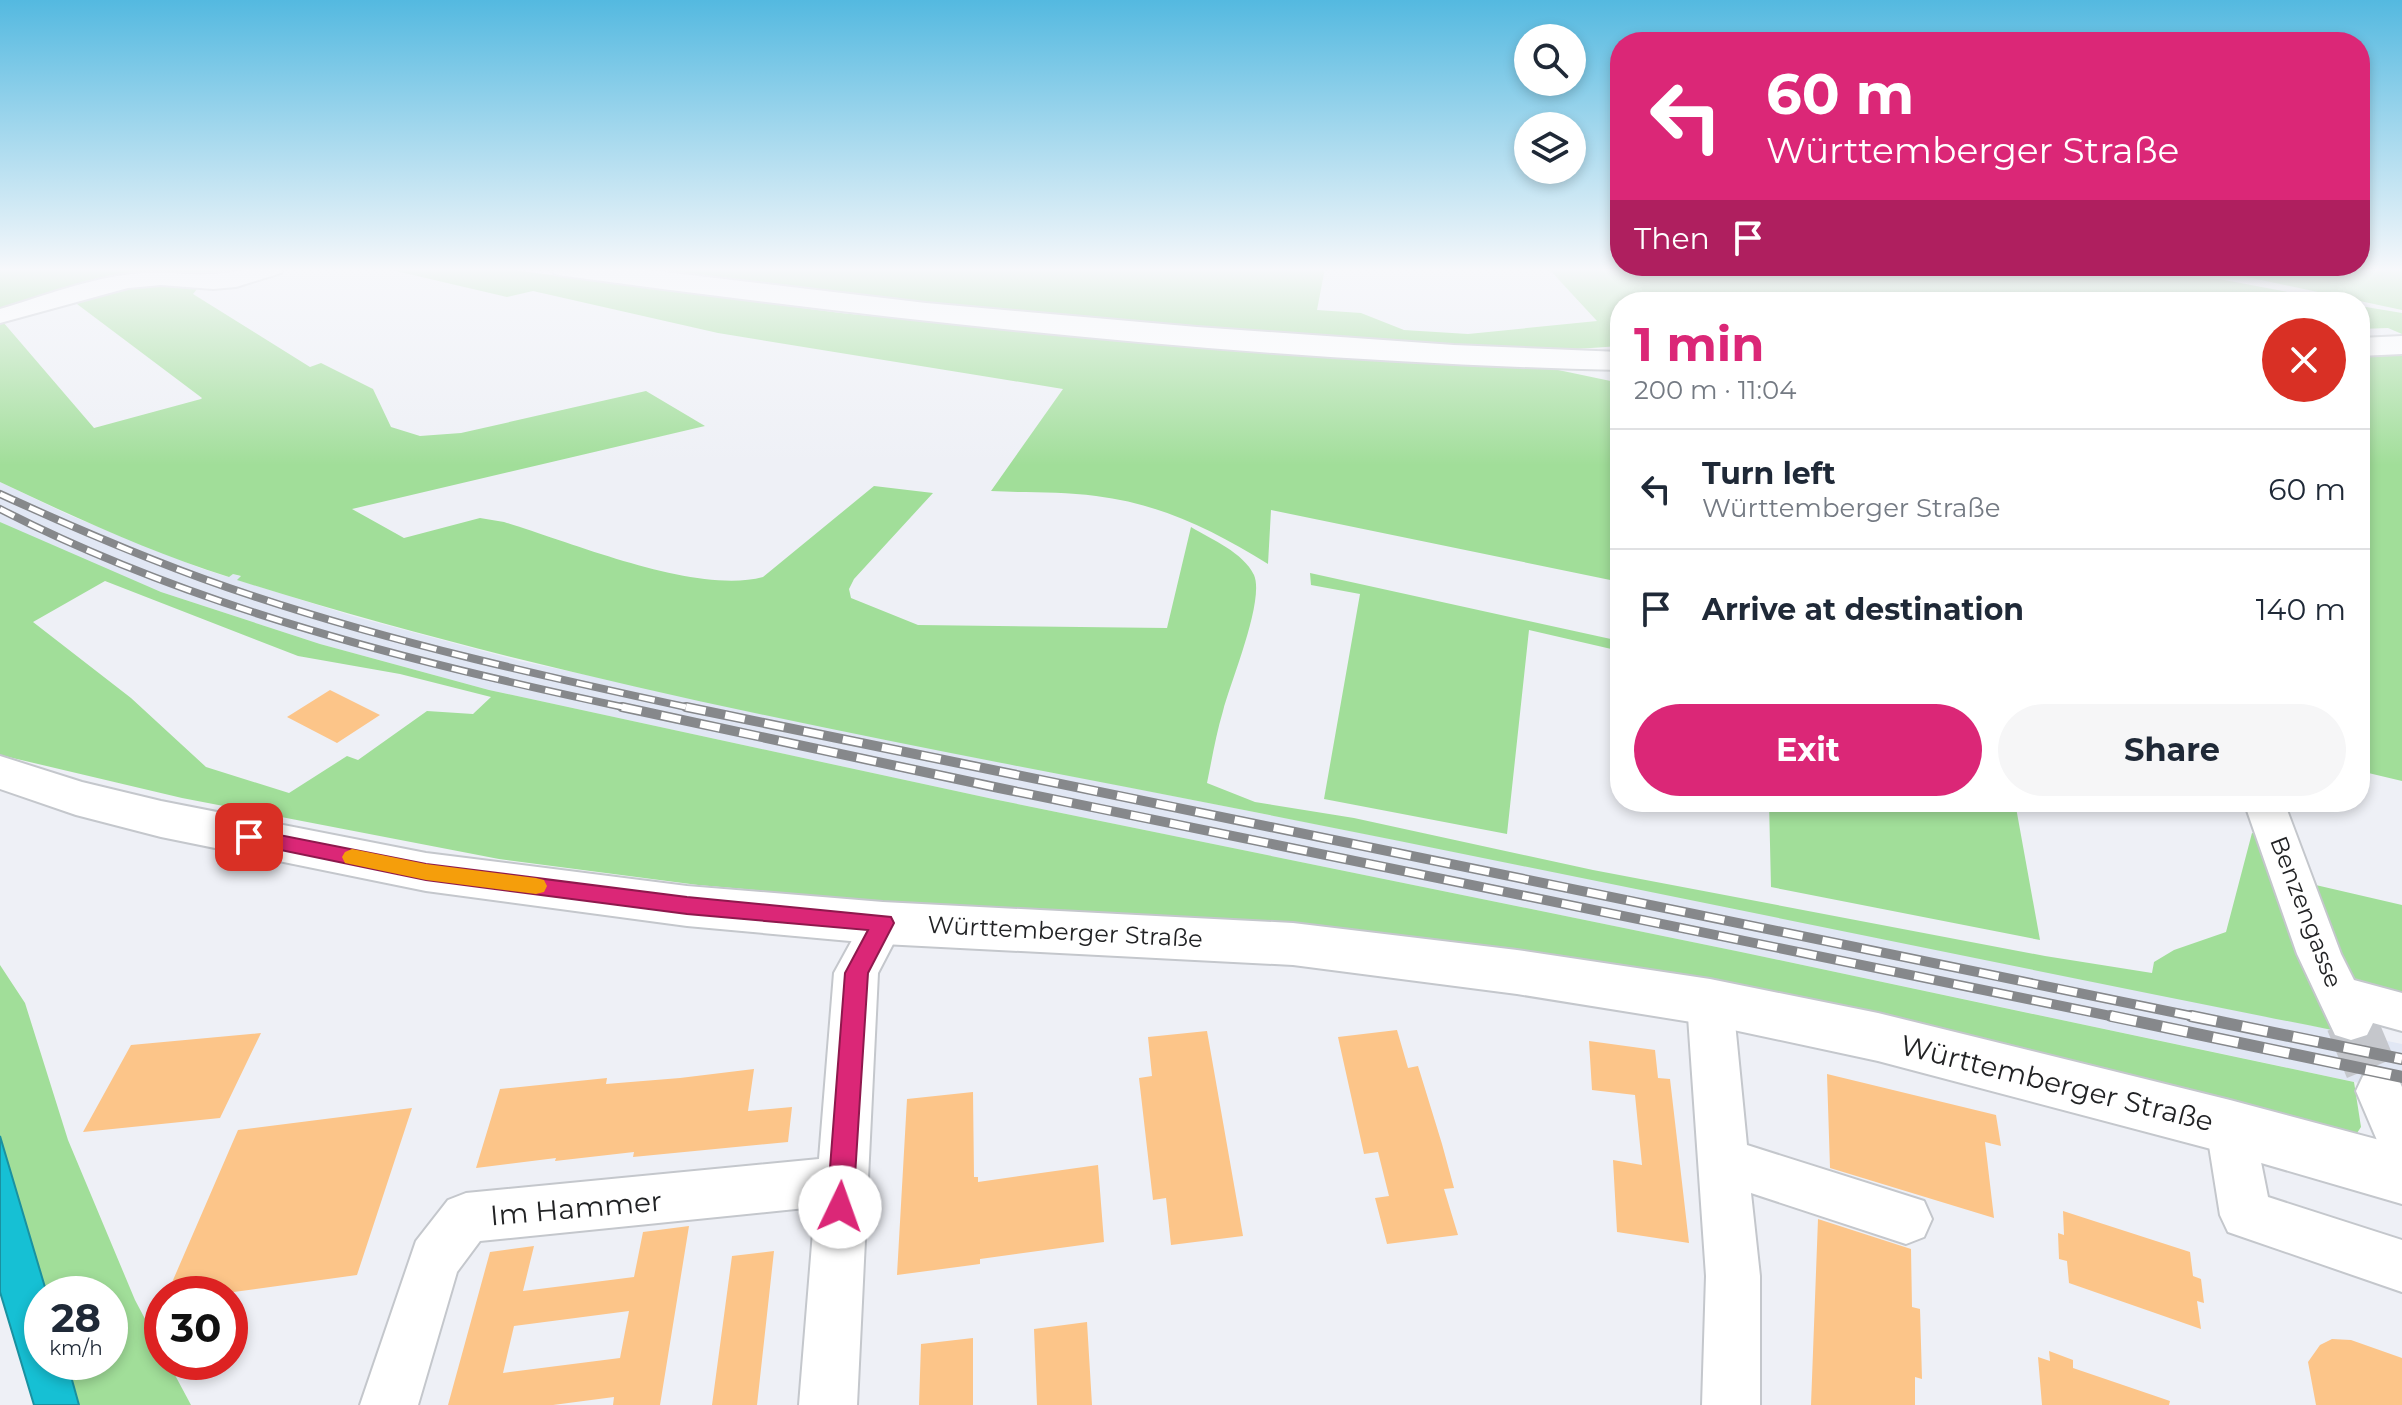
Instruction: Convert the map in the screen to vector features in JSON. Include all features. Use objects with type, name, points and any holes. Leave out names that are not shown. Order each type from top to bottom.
[{"type":"main road","points":[[1158,334],[1395,351],[1610,361]]},
{"type":"main road","points":[[2370,347],[2402,345]]},
{"type":"main road","name":"Württemberger Straße","points":[[0,772],[76,798],[161,819],[426,872],[687,906],[883,923],[1293,944],[1517,972],[1710,1002],[1878,1037],[2230,1127],[2402,1175]]},
{"type":"street","name":"Benzengasse","points":[[2268,812],[2319,954],[2344,1008],[2402,1012]]},
{"type":"street","points":[[828,1405],[856,973],[883,923]]},
{"type":"street","points":[[1710,1002],[1733,1276],[1731,1405]]},
{"type":"street","points":[[2380,1091],[2402,1143]]},
{"type":"street","points":[[2230,1127],[2246,1215],[2402,1266]]},
{"type":"street","points":[[1722,1160],[1906,1219]]},
{"type":"street","name":"Im Hammer","points":[[389,1405],[435,1259],[466,1218],[841,1181]]},
{"type":"shaded area","points":[[0,482],[69,515],[200,568],[228,577],[233,574],[242,577],[238,580],[356,617],[520,661],[1012,764],[1740,908],[2402,1044],[2402,1092],[1741,952],[993,799],[489,690],[320,644],[161,592],[27,536],[0,522]]},
{"type":"green space","points":[[0,334],[13,334],[94,428],[202,398],[116,334],[256,334],[310,367],[321,363],[373,389],[391,427],[420,436],[461,433],[646,391],[705,426],[352,509],[404,538],[480,518],[504,522],[669,573],[735,581],[763,577],[874,486],[933,493],[854,579],[849,589],[851,598],[918,625],[1167,628],[1191,527],[1235,553],[1254,575],[1256,587],[1251,622],[1221,720],[1207,783],[1255,802],[1354,818],[1593,870],[2045,956],[2152,973],[2154,962],[2174,950],[2226,932],[2252,833],[2267,837],[2332,1030],[864,736],[611,681],[486,651],[237,580],[241,576],[233,574],[229,577],[170,557],[0,482]]},
{"type":"green space","points":[[721,334],[1047,334],[1313,357],[1544,367],[1610,381],[1610,580],[1271,510],[1268,564],[1186,520],[1143,505],[1083,494],[991,491],[1063,389]]},
{"type":"green space","points":[[1276,334],[1610,334],[1610,347],[1547,351]]},
{"type":"green space","points":[[2402,353],[2402,781],[2370,773],[2370,355]]},
{"type":"green space","points":[[0,522],[161,592],[320,644],[489,690],[993,799],[1741,952],[2354,1082],[2361,1127],[2355,1136],[1517,952],[1306,924],[890,902],[698,885],[499,859],[182,798],[0,755]],"holes":[[[105,581],[298,656],[400,674],[491,697],[473,714],[427,711],[358,760],[347,756],[289,793],[206,767],[131,698],[33,622]]]},
{"type":"green space","points":[[1310,573],[1610,639],[1610,649],[1529,630],[1507,834],[1324,799],[1360,594],[1311,585]]},
{"type":"green space","points":[[1769,812],[2017,812],[2040,940],[1771,887]]},
{"type":"green space","points":[[2307,883],[2402,905],[2402,1007],[2348,993]]},
{"type":"green space","points":[[0,965],[25,1003],[68,1140],[125,1276],[42,1276],[0,1136]]},
{"type":"green space","points":[[128,1283],[144,1317],[144,1380],[178,1380],[191,1405],[79,1405],[72,1380],[128,1380]]},
{"type":"water","points":[[0,1136],[42,1276],[24,1276],[24,1372],[0,1292]]},
{"type":"water","points":[[26,1380],[72,1380],[79,1405],[34,1405]]},
{"type":"building","points":[[330,690],[380,715],[337,743],[287,717]]},
{"type":"building","points":[[1397,1030],[1408,1068],[1418,1066],[1442,1144],[1454,1188],[1444,1189],[1458,1235],[1387,1244],[1375,1198],[1389,1196],[1378,1152],[1364,1154],[1338,1037]]},
{"type":"building","points":[[1207,1031],[1243,1236],[1171,1245],[1166,1198],[1153,1200],[1139,1078],[1152,1076],[1148,1037]]},
{"type":"building","points":[[261,1033],[220,1118],[83,1132],[131,1045]]},
{"type":"building","points":[[1589,1041],[1655,1050],[1658,1078],[1670,1079],[1689,1243],[1617,1232],[1613,1160],[1642,1165],[1635,1095],[1592,1090]]},
{"type":"building","points":[[754,1069],[748,1111],[792,1107],[788,1142],[633,1157],[634,1152],[555,1161],[556,1158],[476,1168],[500,1089],[607,1078],[606,1084]]},
{"type":"building","points":[[1827,1074],[1996,1115],[2001,1146],[1985,1142],[1994,1218],[1830,1168]]},
{"type":"building","points":[[973,1092],[974,1177],[978,1177],[978,1182],[1098,1165],[1104,1242],[980,1259],[980,1264],[897,1275],[907,1099]]},
{"type":"building","points":[[412,1108],[357,1275],[248,1290],[248,1276],[175,1276],[238,1130]]},
{"type":"building","points":[[2063,1211],[2190,1252],[2193,1276],[2201,1279],[2204,1303],[2197,1301],[2201,1329],[2069,1283],[2067,1261],[2059,1259],[2058,1233],[2064,1235]]},
{"type":"building","points":[[1818,1219],[1911,1249],[1912,1307],[1920,1309],[1922,1379],[1915,1377],[1915,1405],[1811,1405]]},
{"type":"building","points":[[689,1226],[660,1405],[613,1405],[614,1397],[553,1405],[448,1405],[490,1252],[534,1246],[523,1291],[634,1277],[643,1232]],"holes":[[[629,1311],[620,1358],[503,1373],[514,1326]]]},
{"type":"building","points":[[774,1251],[757,1405],[712,1405],[732,1256]]},
{"type":"building","points":[[1087,1322],[1092,1405],[1037,1405],[1034,1329]]},
{"type":"building","points":[[973,1338],[973,1405],[919,1405],[921,1344]]},
{"type":"building","points":[[2332,1339],[2351,1340],[2402,1358],[2402,1405],[2316,1405],[2308,1362],[2320,1345]]},
{"type":"building","points":[[2049,1351],[2073,1360],[2073,1368],[2170,1401],[2169,1405],[2042,1405],[2038,1357],[2050,1361]]},
{"type":"tunnel","points":[[2351,1021],[2380,1091]]},
{"type":"railway","points":[[0,494],[157,561],[308,613],[473,658],[695,709]]},
{"type":"railway","points":[[0,509],[151,576],[309,630],[471,673],[632,709]]},
{"type":"railway","points":[[622,707],[999,788],[2120,1018]]},
{"type":"railway","points":[[686,707],[2201,1018]]},
{"type":"railway","points":[[2111,1016],[2402,1077]]},
{"type":"railway","points":[[2191,1016],[2402,1059]]},
{"type":"slow traffic","points":[[352,857],[426,872],[536,886]]},
{"type":"route","points":[[249,837],[426,872],[687,906],[883,923],[856,973],[840,1207]]}]
